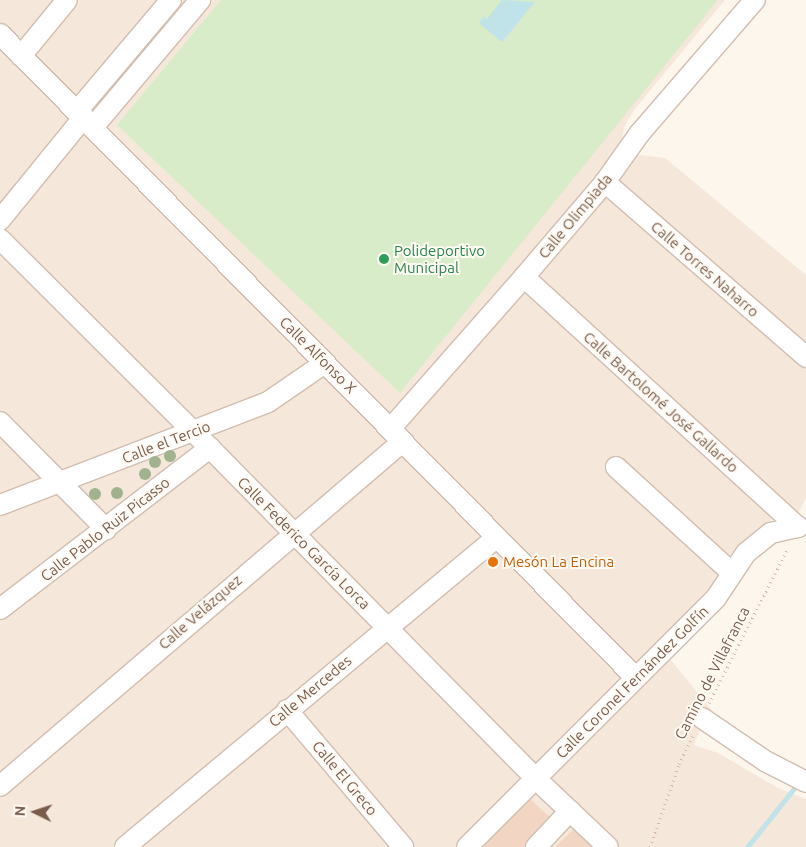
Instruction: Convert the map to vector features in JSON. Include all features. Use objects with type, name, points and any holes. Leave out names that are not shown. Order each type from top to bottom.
[{"type":"street","points":[[20,56],[67,0]]},
{"type":"street","points":[[0,220],[85,118],[172,0]]},
{"type":"street","points":[[85,118],[200,0]]},
{"type":"street","name":"Calle Olimpiada","points":[[397,435],[524,277],[605,182],[640,133],[755,0]]},
{"type":"street","name":"Calle Alfonso X","points":[[0,34],[635,677]]},
{"type":"street","name":"Calle Torres Naharro","points":[[605,182],[806,357]]},
{"type":"street","name":"Calle Federico García Lorca","points":[[0,239],[388,627],[535,778],[608,847]]},
{"type":"street","name":"Calle Bartolomé José Gallardo","points":[[524,277],[798,527]]},
{"type":"street","name":"Calle el Tercio","points":[[0,505],[268,402],[324,363]]},
{"type":"street","points":[[0,422],[106,529]]},
{"type":"street","name":"Calle Velázquez","points":[[0,786],[293,532],[397,435]]},
{"type":"street","name":"Calle Pablo Ruiz Picasso","points":[[0,609],[210,448]]},
{"type":"street","points":[[616,467],[732,573]]},
{"type":"street","name":"Calle Coronel Fernández Golfín","points":[[466,847],[716,598],[732,573],[759,540],[771,533],[798,527]]},
{"type":"street","name":"Calle Mercedes","points":[[125,847],[287,710],[497,537]]},
{"type":"street","name":"Calle El Greco","points":[[287,710],[403,847]]},
{"type":"street","points":[[702,718],[765,761],[806,782]]},
{"type":"street","points":[[536,847],[570,811]]},
{"type":"path","name":"Camino de Villafranca","points":[[650,847],[679,764],[798,527]]},
{"type":"shaded area","points":[[0,0],[725,0],[634,110],[624,127],[621,153],[665,158],[806,275],[806,498],[793,523],[781,511],[773,518],[658,644],[713,712],[709,720],[712,725],[699,732],[694,745],[718,753],[778,788],[806,799],[806,847],[0,847]]},
{"type":"green space","name":"Polideportivo Municipal","points":[[221,0],[718,0],[400,393],[117,125]]},
{"type":"water","points":[[502,0],[535,2],[502,42],[479,23],[484,16],[487,19]]},
{"type":"building","points":[[530,799],[554,821],[528,847],[482,847]]},
{"type":"building","points":[[574,829],[591,847],[555,847]]},
{"type":"waterway","points":[[747,847],[799,782]]},
{"type":"place","name":"Polideportivo Municipal","points":[[384,259]]},
{"type":"place","name":"Mesón La Encina","points":[[493,562]]}]
